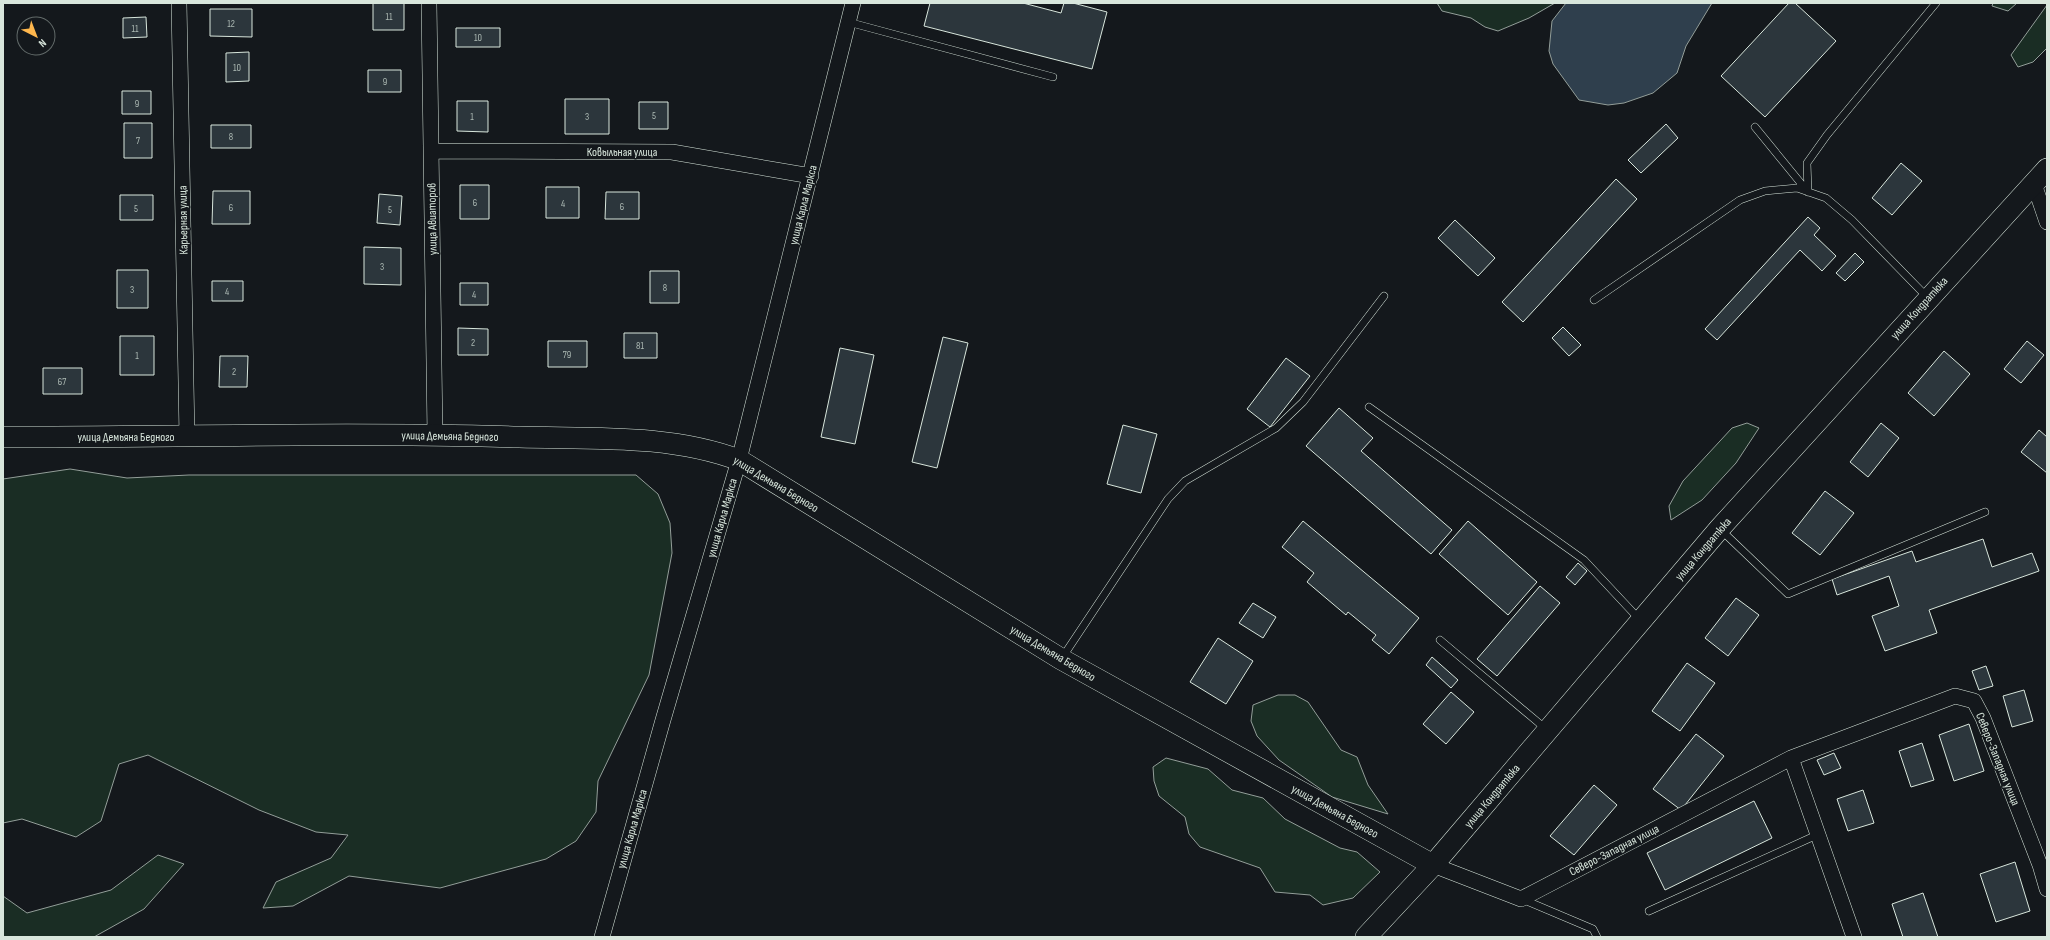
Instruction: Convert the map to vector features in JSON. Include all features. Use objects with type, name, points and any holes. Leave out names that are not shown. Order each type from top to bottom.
[{"type":"street","name":"Карьерная улица","points":[[179,3],[186,437]]},
{"type":"street","name":"улица Авиаторов","points":[[429,3],[435,434]]},
{"type":"street","name":"улица Карла Маркса","points":[[602,937],[663,720],[740,460],[853,3]]},
{"type":"street","name":"Ковыльная улица","points":[[431,151],[672,152],[811,176]]},
{"type":"street","points":[[2041,176],[2047,222]]},
{"type":"street","name":"улица Кондратюка","points":[[1366,937],[1433,865],[1720,528],[1928,298],[2041,176]]},
{"type":"street","name":"улица Демьяна Бедного","points":[[3,437],[186,437],[435,434],[661,441],[714,451],[740,460],[1061,659],[1433,865]]},
{"type":"street","name":"Северо-Западная улица","points":[[1521,899],[1791,758],[1955,696],[1974,701],[1983,718],[2040,865],[2047,888]]},
{"type":"street","points":[[1791,758],[1854,937]]},
{"type":"street","points":[[1433,865],[1521,899]]},
{"type":"lane","points":[[1808,192],[1807,163],[1827,135],[1936,3]]},
{"type":"lane","points":[[848,22],[1053,77]]},
{"type":"lane","points":[[1756,127],[1808,192]]},
{"type":"lane","points":[[1594,300],[1740,200],[1765,191],[1797,188],[1826,198],[1852,220],[1928,298]]},
{"type":"lane","points":[[1061,659],[1168,499],[1185,482],[1276,428],[1303,402],[1384,296]]},
{"type":"lane","points":[[1369,407],[1584,560],[1641,621]]},
{"type":"lane","points":[[1720,528],[1788,594],[1985,512]]},
{"type":"lane","points":[[1440,640],[1548,730]]},
{"type":"lane","points":[[1649,911],[1819,834]]},
{"type":"lane","points":[[1521,899],[1592,929],[1597,937]]},
{"type":"green space","points":[[1437,3],[1555,3],[1529,18],[1498,31],[1485,27],[1471,18],[1442,11]]},
{"type":"green space","points":[[1993,3],[2017,3],[2008,11],[1992,6]]},
{"type":"green space","points":[[2047,5],[2047,48],[2033,62],[2018,67],[2011,55]]},
{"type":"green space","points":[[1747,423],[1759,428],[1736,463],[1702,500],[1671,520],[1669,506],[1683,481],[1732,428]]},
{"type":"green space","points":[[70,469],[127,478],[189,475],[636,475],[658,494],[670,523],[672,553],[649,675],[598,781],[596,812],[576,841],[546,859],[440,888],[349,876],[293,906],[263,908],[276,882],[331,858],[348,835],[316,832],[259,810],[148,755],[119,764],[101,821],[76,837],[22,819],[3,823],[3,479]]},
{"type":"green space","points":[[1278,695],[1295,695],[1308,702],[1341,750],[1357,757],[1368,785],[1388,814],[1332,797],[1279,760],[1257,736],[1251,721],[1253,705]]},
{"type":"green space","points":[[1166,758],[1208,769],[1232,790],[1263,798],[1285,819],[1340,848],[1357,852],[1380,872],[1353,898],[1323,905],[1310,895],[1275,892],[1260,868],[1200,847],[1189,834],[1185,817],[1159,796],[1154,781],[1153,767]]},
{"type":"green space","points":[[158,855],[184,864],[144,909],[94,937],[3,937],[3,896],[27,913],[111,890]]},
{"type":"water","points":[[1566,3],[1712,3],[1686,46],[1677,73],[1653,93],[1624,103],[1608,105],[1579,100],[1553,64],[1549,51],[1552,21]]},
{"type":"building","points":[[373,3],[404,3],[404,30],[373,30]]},
{"type":"building","points":[[930,3],[1023,3],[1061,13],[1064,3],[1073,3],[1107,12],[1092,69],[924,26]]},
{"type":"building","points":[[1789,3],[1795,3],[1836,41],[1765,117],[1721,76]]},
{"type":"building","points":[[210,9],[252,9],[252,37],[210,36]]},
{"type":"building","points":[[146,17],[147,37],[123,38],[123,18]]},
{"type":"building","points":[[456,28],[500,28],[500,47],[456,47]]},
{"type":"building","points":[[249,52],[249,81],[226,82],[226,53]]},
{"type":"building","points":[[368,70],[401,70],[401,92],[368,92]]},
{"type":"building","points":[[122,91],[151,91],[151,114],[122,114]]},
{"type":"building","points":[[565,99],[609,99],[609,134],[565,134]]},
{"type":"building","points":[[457,101],[488,101],[488,132],[457,131]]},
{"type":"building","points":[[639,102],[668,102],[668,129],[639,129]]},
{"type":"building","points":[[124,123],[152,123],[152,158],[124,158]]},
{"type":"building","points":[[1666,124],[1678,138],[1641,173],[1628,160]]},
{"type":"building","points":[[211,125],[251,125],[251,148],[211,148]]},
{"type":"building","points":[[1901,163],[1922,181],[1892,215],[1872,198]]},
{"type":"building","points":[[1616,179],[1637,199],[1523,322],[1502,302]]},
{"type":"building","points":[[460,185],[489,185],[489,219],[460,219]]},
{"type":"building","points":[[546,187],[579,187],[579,218],[546,218]]},
{"type":"building","points":[[213,191],[250,191],[250,224],[212,224]]},
{"type":"building","points":[[606,192],[639,192],[639,219],[605,219]]},
{"type":"building","points":[[379,194],[402,196],[400,225],[377,223]]},
{"type":"building","points":[[120,195],[153,195],[153,220],[120,220]]},
{"type":"building","points":[[1808,217],[1820,228],[1814,235],[1836,256],[1822,271],[1800,250],[1717,340],[1705,329]]},
{"type":"building","points":[[1455,220],[1495,258],[1478,276],[1438,238]]},
{"type":"building","points":[[364,247],[401,248],[401,285],[364,284]]},
{"type":"building","points":[[1855,253],[1864,262],[1845,281],[1836,273]]},
{"type":"building","points":[[117,270],[148,270],[148,308],[117,308]]},
{"type":"building","points":[[650,271],[679,271],[679,303],[650,303]]},
{"type":"building","points":[[212,281],[243,281],[243,301],[212,301]]},
{"type":"building","points":[[460,283],[488,283],[488,305],[460,305]]},
{"type":"building","points":[[1563,327],[1581,345],[1569,356],[1552,338]]},
{"type":"building","points":[[458,328],[488,329],[488,355],[458,355]]},
{"type":"building","points":[[624,333],[657,333],[657,358],[624,358]]},
{"type":"building","points":[[120,336],[154,336],[154,375],[120,375]]},
{"type":"building","points":[[943,337],[968,343],[937,468],[912,462]]},
{"type":"building","points":[[548,341],[587,341],[587,367],[548,367]]},
{"type":"building","points":[[2027,341],[2044,355],[2021,383],[2004,369]]},
{"type":"building","points":[[840,348],[874,355],[855,444],[821,437]]},
{"type":"building","points":[[1944,351],[1970,374],[1934,416],[1908,393]]},
{"type":"building","points":[[220,356],[248,356],[247,387],[219,387]]},
{"type":"building","points":[[1286,358],[1310,376],[1270,427],[1247,409]]},
{"type":"building","points":[[43,368],[82,368],[82,394],[43,394]]},
{"type":"building","points":[[1339,408],[1373,438],[1361,451],[1452,530],[1431,554],[1306,446]]},
{"type":"building","points":[[1881,423],[1899,438],[1868,477],[1850,462]]},
{"type":"building","points":[[1123,425],[1157,434],[1141,493],[1107,484]]},
{"type":"building","points":[[2039,430],[2047,437],[2047,473],[2021,452]]},
{"type":"building","points":[[1825,491],[1854,513],[1820,555],[1792,533]]},
{"type":"building","points":[[1303,521],[1419,618],[1389,654],[1372,640],[1376,635],[1348,612],[1346,615],[1307,582],[1314,573],[1282,547]]},
{"type":"building","points":[[1468,521],[1537,582],[1508,615],[1439,554]]},
{"type":"building","points":[[1983,539],[1992,567],[2032,553],[2039,571],[1929,610],[1937,633],[1885,651],[1872,616],[1899,606],[1889,576],[1837,595],[1832,579],[1912,551],[1916,562]]},
{"type":"building","points":[[1578,563],[1587,571],[1575,585],[1566,577]]},
{"type":"building","points":[[1540,586],[1560,603],[1497,676],[1477,659]]},
{"type":"building","points":[[1736,598],[1759,615],[1728,656],[1705,638]]},
{"type":"building","points":[[1253,603],[1276,617],[1263,638],[1239,623]]},
{"type":"building","points":[[1218,638],[1253,661],[1226,704],[1190,682]]},
{"type":"building","points":[[1432,657],[1458,680],[1451,688],[1426,665]]},
{"type":"building","points":[[1687,663],[1715,683],[1680,731],[1652,711]]},
{"type":"building","points":[[1986,666],[1993,686],[1979,690],[1972,671]]},
{"type":"building","points":[[2024,690],[2033,721],[2012,727],[2003,696]]},
{"type":"building","points":[[1451,692],[1474,712],[1446,744],[1423,724]]},
{"type":"building","points":[[1969,724],[1984,771],[1954,781],[1939,735]]},
{"type":"building","points":[[1696,734],[1724,756],[1681,810],[1653,789]]},
{"type":"building","points":[[1922,743],[1934,780],[1911,787],[1899,751]]},
{"type":"building","points":[[1834,753],[1841,768],[1824,775],[1817,760]]},
{"type":"building","points":[[1594,785],[1617,805],[1574,855],[1550,836]]},
{"type":"building","points":[[1863,790],[1874,823],[1848,831],[1837,799]]},
{"type":"building","points":[[1754,801],[1772,838],[1665,890],[1647,853]]},
{"type":"building","points":[[2015,862],[2030,911],[1996,922],[1980,874]]},
{"type":"building","points":[[1923,893],[1938,937],[1903,937],[1892,904]]}]
